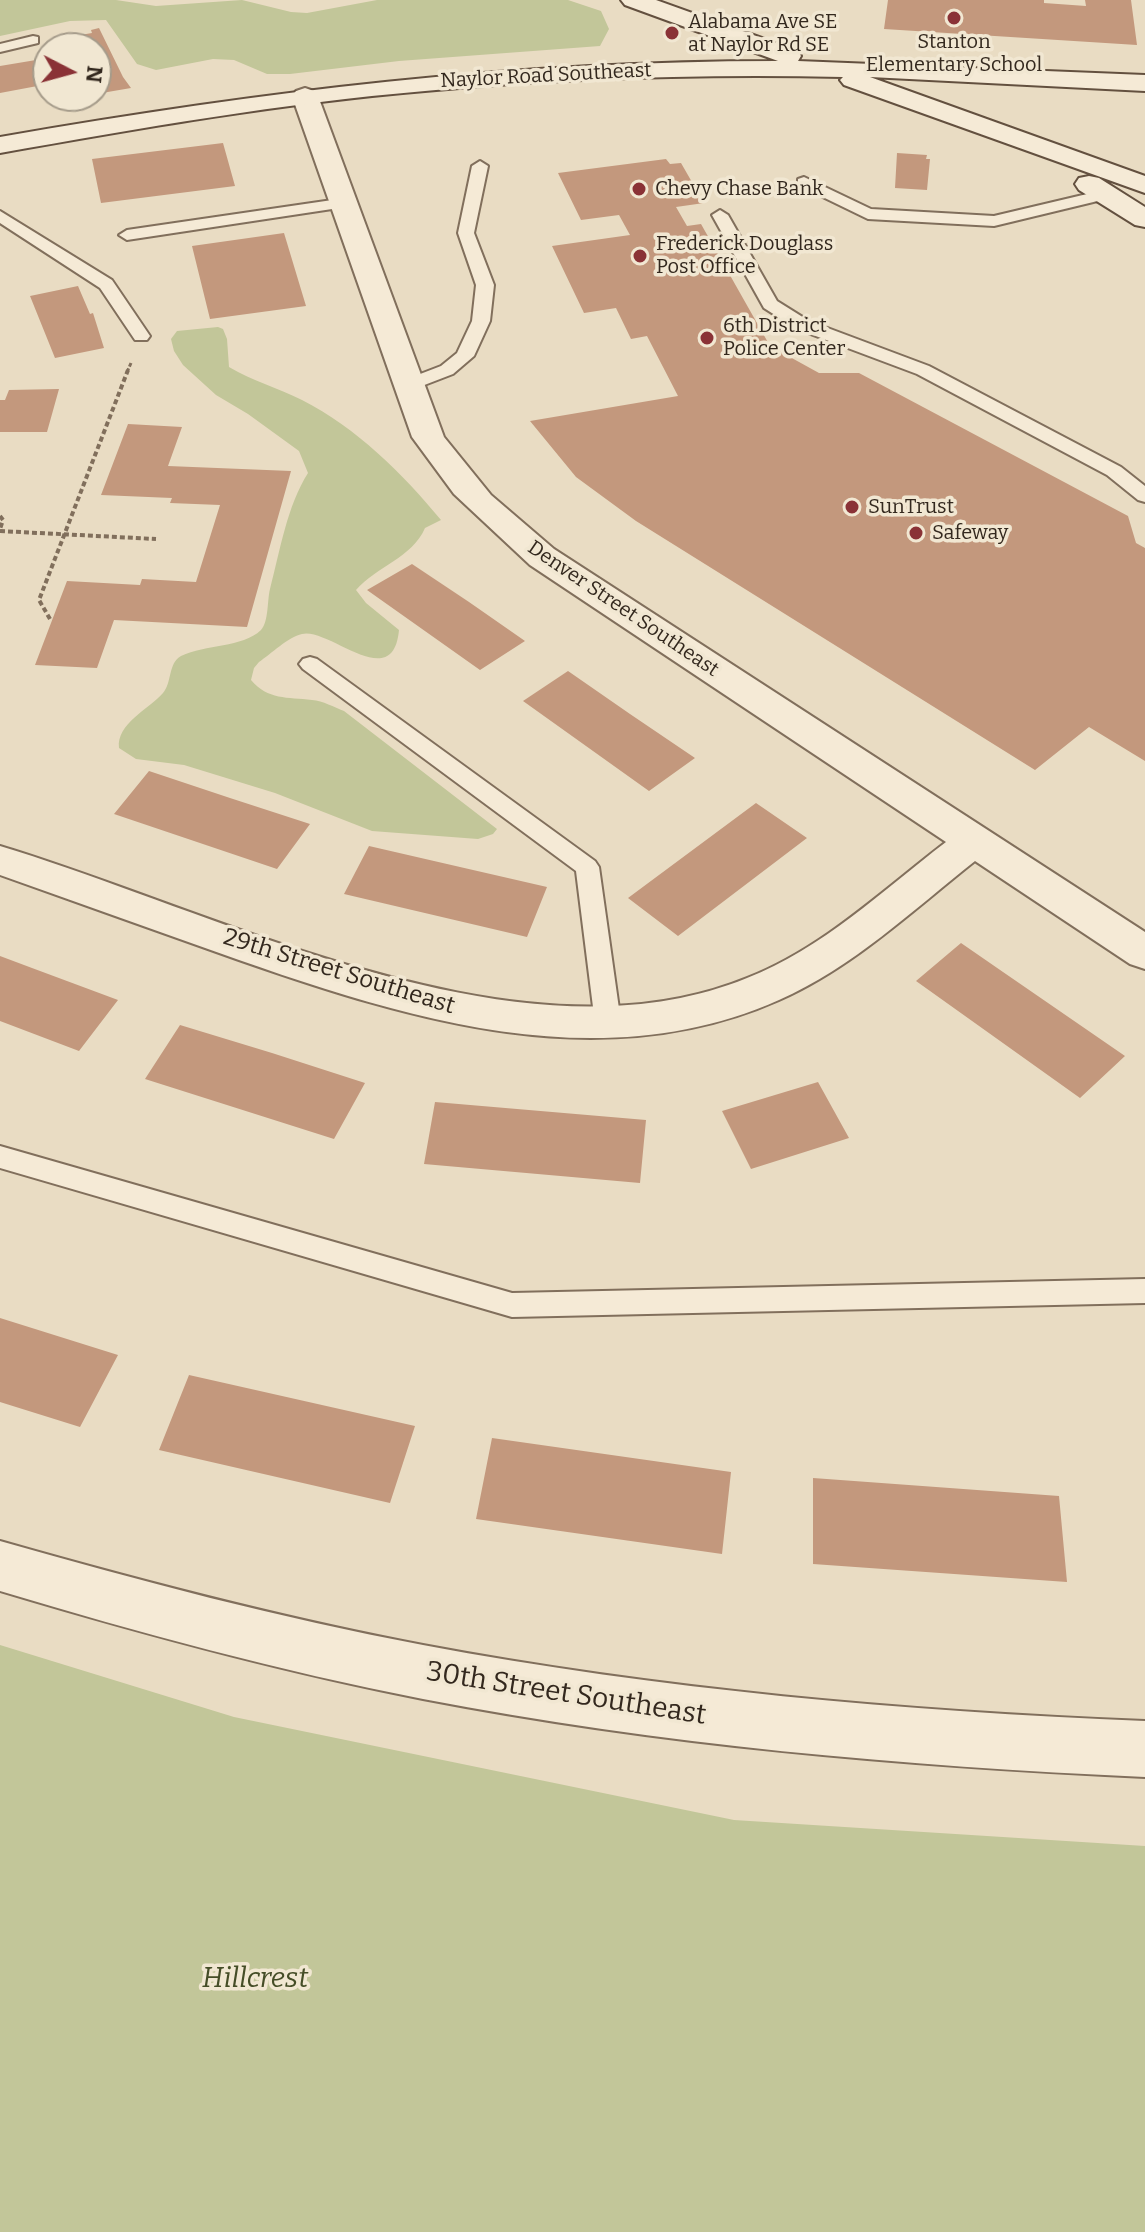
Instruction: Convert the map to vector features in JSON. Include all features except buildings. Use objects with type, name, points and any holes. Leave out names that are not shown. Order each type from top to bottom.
[{"type":"street","points":[[633,0],[1145,185]]},
{"type":"street","name":"Naylor Road Southeast","points":[[0,145],[149,118],[305,96],[563,73],[818,67],[1145,83]]},
{"type":"street","name":"Denver Street Southeast","points":[[305,96],[428,437],[443,462],[474,498],[542,557],[1145,953]]},
{"type":"street","points":[[1069,160],[1088,183],[1145,219]]},
{"type":"street","name":"29th Street Southeast","points":[[0,860],[276,956],[402,995],[514,1017],[608,1023],[701,1011],[743,998],[783,980],[819,959],[974,841]]},
{"type":"street","name":"30th Street Southeast","points":[[0,1566],[237,1633],[391,1667],[565,1697],[824,1729],[1145,1749]]},
{"type":"lane","points":[[0,48],[32,40]]},
{"type":"lane","points":[[408,385],[447,370],[465,356],[481,321],[485,285],[466,233],[480,166]]},
{"type":"lane","points":[[804,182],[868,214],[994,221],[1104,195]]},
{"type":"lane","points":[[127,235],[346,203]]},
{"type":"lane","points":[[720,215],[770,304],[803,325],[923,370],[1114,471],[1145,496]]},
{"type":"lane","points":[[0,216],[106,284],[141,336]]},
{"type":"lane","points":[[310,664],[587,867],[608,1023]]},
{"type":"lane","points":[[0,1157],[512,1305],[1145,1291]]},
{"type":"path","points":[[50,619],[39,600],[141,336]]},
{"type":"path","points":[[0,516],[3,520],[0,530],[156,539]]},
{"type":"green space","points":[[0,0],[116,0],[156,6],[242,0],[307,13],[377,0],[568,0],[601,11],[609,29],[600,46],[399,61],[290,74],[267,74],[234,60],[213,59],[156,70],[137,64],[106,20],[70,21],[0,36]]},
{"type":"green space","points":[[223,329],[227,339],[229,367],[302,400],[341,424],[411,485],[441,520],[425,528],[412,547],[356,590],[366,603],[399,630],[394,649],[385,657],[358,654],[314,634],[302,634],[285,642],[259,662],[251,680],[271,694],[316,701],[344,711],[497,829],[493,834],[478,839],[372,831],[275,793],[184,765],[136,759],[119,748],[119,739],[128,724],[166,689],[177,659],[191,652],[244,640],[261,630],[285,529],[308,473],[299,451],[216,395],[183,365],[174,351],[171,339],[177,331]]},
{"type":"green space","name":"Hillcrest","points":[[0,1645],[234,1717],[734,1820],[1145,1846],[1145,2232],[0,2232]]},
{"type":"place","name":"Stanton Elementary School","points":[[954,18]]},
{"type":"place","name":"Alabama Ave SE at Naylor Rd SE","points":[[672,33]]},
{"type":"place","name":"Chevy Chase Bank","points":[[639,189]]},
{"type":"place","name":"Frederick Douglass Post Office","points":[[640,256]]},
{"type":"place","name":"6th District Police Center","points":[[707,338]]},
{"type":"place","name":"SunTrust","points":[[852,507]]},
{"type":"place","name":"Safeway","points":[[916,533]]}]
